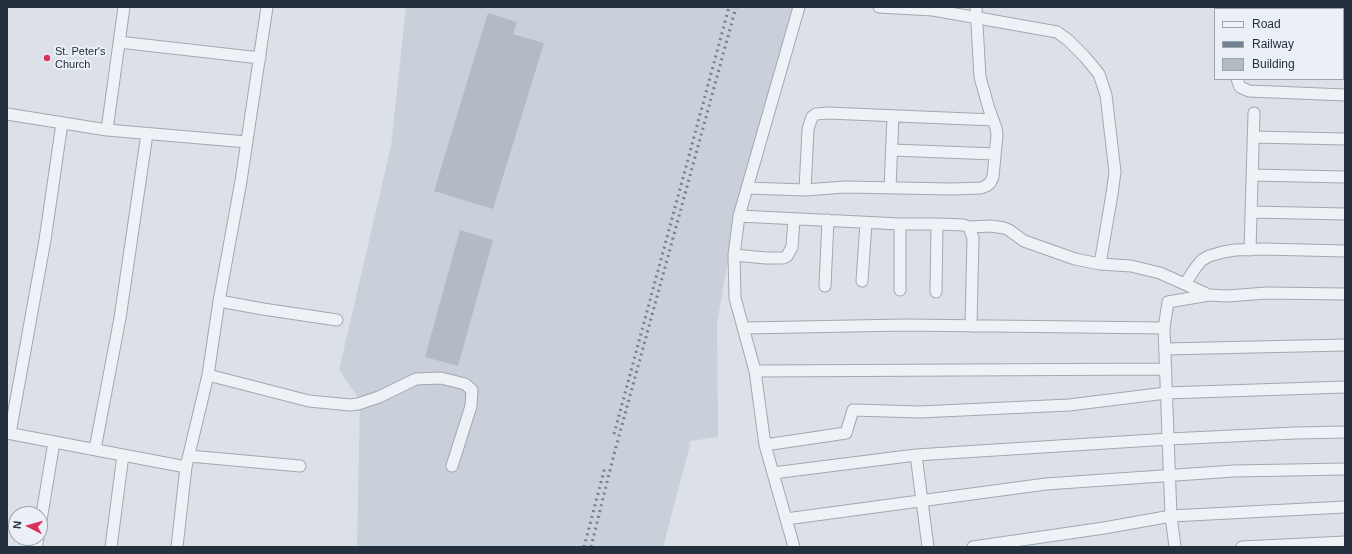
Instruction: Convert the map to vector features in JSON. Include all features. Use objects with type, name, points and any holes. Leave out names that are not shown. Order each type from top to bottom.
[{"type":"street","points":[[107,130],[124,7]]},
{"type":"street","points":[[177,547],[188,462],[208,375],[219,300],[247,142],[267,7]]},
{"type":"street","points":[[794,547],[765,445],[755,371],[744,328],[734,298],[734,255],[739,216],[799,7]]},
{"type":"street","points":[[880,7],[977,12],[1057,32],[1068,40],[1085,57],[1099,74],[1106,95],[1115,172],[1100,264]]},
{"type":"street","points":[[747,188],[805,190],[845,187],[980,188],[990,183],[993,177],[997,135],[980,77],[977,12]]},
{"type":"street","points":[[119,42],[260,58]]},
{"type":"street","points":[[1237,80],[1240,87],[1249,90],[1345,95]]},
{"type":"street","points":[[805,190],[808,129],[812,117],[816,114],[822,113],[993,120]]},
{"type":"street","points":[[1250,250],[1254,113]]},
{"type":"street","points":[[7,114],[107,130],[247,142]]},
{"type":"street","points":[[890,188],[893,116]]},
{"type":"street","points":[[62,123],[46,240],[9,433],[123,455],[188,462],[300,466]]},
{"type":"street","points":[[95,449],[120,318],[147,134]]},
{"type":"street","points":[[1253,137],[1345,139]]},
{"type":"street","points":[[892,150],[995,154]]},
{"type":"street","points":[[1252,175],[1345,177]]},
{"type":"street","points":[[1251,212],[1345,214]]},
{"type":"street","points":[[739,216],[900,224],[937,224],[969,227],[991,226],[1004,228],[1024,241],[1075,259],[1100,264],[1131,266],[1152,271],[1172,277],[1209,295]]},
{"type":"street","points":[[734,255],[772,258],[783,258],[787,256],[792,247],[794,219]]},
{"type":"street","points":[[824,286],[828,220]]},
{"type":"street","points":[[862,281],[866,222]]},
{"type":"street","points":[[900,224],[900,290]]},
{"type":"street","points":[[936,292],[937,224]]},
{"type":"street","points":[[969,227],[973,238],[971,326]]},
{"type":"street","points":[[1185,284],[1196,266],[1202,260],[1209,256],[1229,251],[1345,251]]},
{"type":"street","points":[[1175,547],[1171,516],[1164,328],[1168,302],[1209,295],[1227,296],[1267,293],[1345,294]]},
{"type":"street","points":[[219,300],[263,309],[337,320]]},
{"type":"street","points":[[744,328],[896,325],[1164,328]]},
{"type":"street","points":[[1165,349],[1345,345]]},
{"type":"street","points":[[755,371],[1166,369]]},
{"type":"street","points":[[208,375],[320,402],[358,404],[379,397],[416,379],[441,378],[465,384],[472,390],[471,406],[452,466]]},
{"type":"street","points":[[765,445],[846,433],[853,410],[920,412],[1069,405],[1166,393],[1345,387]]},
{"type":"street","points":[[773,473],[916,455],[1168,439],[1345,432]]},
{"type":"street","points":[[43,506],[54,442]]},
{"type":"street","points":[[111,547],[123,455]]},
{"type":"street","points":[[916,455],[928,547]]},
{"type":"street","points":[[786,519],[1046,484],[1234,471],[1345,469]]},
{"type":"street","points":[[973,547],[1104,528],[1171,516],[1345,508]]},
{"type":"street","points":[[1242,547],[1313,545],[1345,542]]},
{"type":"shaded area","points":[[406,7],[793,7],[775,67],[725,276],[717,324],[718,437],[691,441],[663,547],[357,547],[360,400],[339,370],[391,146]]},
{"type":"building","points":[[488,13],[517,22],[513,34],[544,43],[493,209],[434,191]]},
{"type":"building","points":[[460,230],[493,240],[458,366],[425,357]]},
{"type":"railway","points":[[614,434],[729,7]]},
{"type":"railway","points":[[591,547],[613,458],[736,7]]},
{"type":"railway","points":[[584,547],[605,467]]},
{"type":"place","name":"St. Peter's Church","points":[[47,58]]}]
